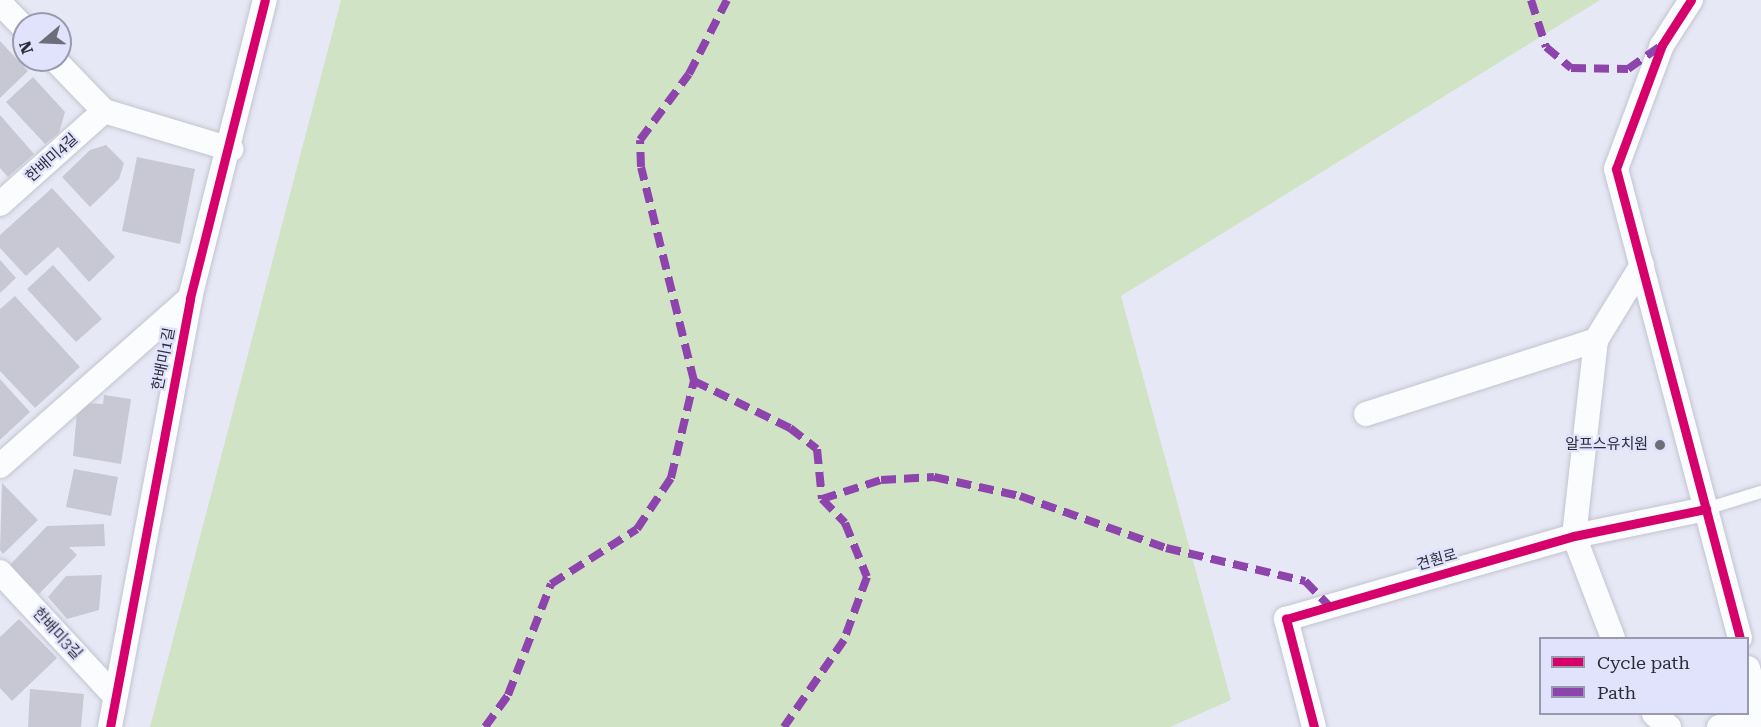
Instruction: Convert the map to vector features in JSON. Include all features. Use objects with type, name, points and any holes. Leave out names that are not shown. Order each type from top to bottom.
[{"type":"street","name":"한배미1길","points":[[111,727],[190,298],[231,149],[266,0]]},
{"type":"street","points":[[1691,0],[1662,45],[1616,169],[1739,637]]},
{"type":"street","points":[[0,3],[12,16]]},
{"type":"street","points":[[67,72],[104,111],[231,149]]},
{"type":"street","name":"한배미4길","points":[[0,204],[104,111]]},
{"type":"street","points":[[1612,637],[1574,536],[1596,340],[1642,265]]},
{"type":"street","name":"한배미1길","points":[[0,466],[190,298]]},
{"type":"street","points":[[1366,414],[1596,340]]},
{"type":"street","name":"견훤로","points":[[1314,727],[1286,619],[1574,536],[1706,509]]},
{"type":"street","name":"한배미3길","points":[[0,573],[115,696]]},
{"type":"street","points":[[1719,727],[1761,718],[1749,672]]},
{"type":"street","points":[[1655,715],[1669,727]]},
{"type":"lane","points":[[1706,509],[1761,492]]},
{"type":"green space","points":[[341,0],[1600,0],[1121,296],[1231,700],[1170,727],[150,727]]},
{"type":"building","points":[[0,41],[12,54],[12,72],[27,72],[0,98]]},
{"type":"building","points":[[33,77],[65,112],[59,133],[45,144],[6,102]]},
{"type":"building","points":[[0,115],[34,154],[8,177],[0,168]]},
{"type":"building","points":[[106,145],[124,163],[119,179],[90,207],[62,177],[90,150]]},
{"type":"building","points":[[137,157],[195,169],[180,244],[122,231]]},
{"type":"building","points":[[52,188],[115,257],[89,282],[58,247],[26,276],[0,248],[0,235]]},
{"type":"building","points":[[0,260],[16,278],[0,293]]},
{"type":"building","points":[[53,265],[102,319],[76,342],[27,289]]},
{"type":"building","points":[[15,296],[80,367],[35,408],[0,371],[0,309]]},
{"type":"building","points":[[0,379],[30,412],[0,440]]},
{"type":"building","points":[[104,395],[131,399],[121,464],[73,456],[77,412],[87,403],[103,404]]},
{"type":"building","points":[[74,469],[118,477],[111,516],[66,507]]},
{"type":"building","points":[[2,483],[38,520],[3,554],[0,550]]},
{"type":"building","points":[[104,524],[105,546],[69,547],[77,555],[39,594],[9,566],[47,526]]},
{"type":"building","points":[[102,575],[99,610],[67,619],[48,597],[66,576]]},
{"type":"building","points":[[19,619],[57,658],[12,701],[0,688],[0,637]]},
{"type":"building","points":[[30,689],[84,694],[81,727],[28,727]]},
{"type":"marked path","points":[[485,727],[508,695],[551,584],[637,529],[671,478],[694,381],[641,167],[640,140],[689,74],[727,0]]},
{"type":"marked path","points":[[1531,0],[1546,47],[1571,68],[1628,69],[1662,45]]},
{"type":"marked path","points":[[694,381],[790,428],[817,449],[822,499],[845,523],[867,577],[844,640],[784,727]]},
{"type":"marked path","points":[[822,499],[881,480],[934,477],[1020,496],[1166,548],[1305,581],[1330,607]]},
{"type":"cycle path","points":[[110,727],[190,298],[265,0]]},
{"type":"cycle path","points":[[1691,0],[1662,45],[1616,169],[1740,637]]},
{"type":"cycle path","points":[[1314,727],[1286,619],[1574,536],[1706,509]]},
{"type":"place","name":"알프스유치원","points":[[1660,445]]}]
